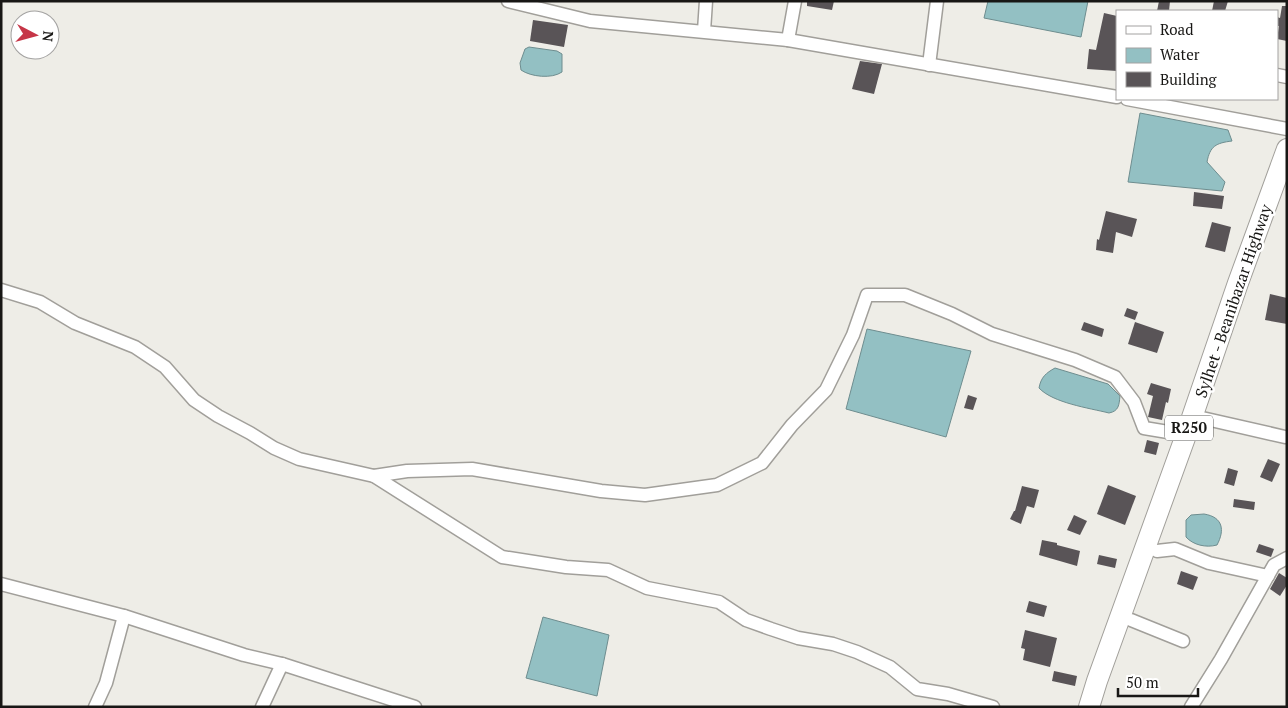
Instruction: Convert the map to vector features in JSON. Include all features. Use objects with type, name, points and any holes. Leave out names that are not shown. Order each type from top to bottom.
[{"type":"main road","name":"Sylhet - Beanibazar Highway","points":[[1089,707],[1287,149]]},
{"type":"main road","name":"Sylhet - Beanibazar Highway","points":[[1100,707],[1157,551],[1202,418],[1287,180]]},
{"type":"street","points":[[508,1],[590,20],[788,40],[1116,97]]},
{"type":"street","points":[[704,31],[706,1]]},
{"type":"street","points":[[788,40],[795,1]]},
{"type":"street","points":[[929,65],[937,1]]},
{"type":"street","points":[[1132,100],[1287,129]]},
{"type":"street","points":[[1,290],[40,302],[75,323],[135,346],[165,367],[194,400],[218,416],[274,448],[299,459],[374,476],[502,557],[566,567],[608,570],[647,588],[719,602],[746,620],[771,629],[798,638],[833,644],[858,652],[890,667],[917,689],[948,694],[993,707]]},
{"type":"street","points":[[374,476],[407,471],[472,469],[600,491],[645,494],[717,484],[762,463],[792,425],[826,390],[853,335],[867,295],[905,295],[952,314],[992,334],[1075,360],[1115,377],[1134,402],[1144,428],[1186,436]]},
{"type":"street","points":[[1202,418],[1285,437]]},
{"type":"street","points":[[1157,551],[1175,550],[1209,563],[1268,576]]},
{"type":"street","points":[[1191,707],[1221,659],[1274,565],[1287,558]]},
{"type":"street","points":[[1,584],[124,616],[415,707]]},
{"type":"street","points":[[95,707],[106,683],[124,616]]},
{"type":"street","points":[[1132,620],[1183,641]]},
{"type":"street","points":[[262,707],[282,664]]},
{"type":"water","points":[[988,1],[1088,1],[1081,37],[984,18]]},
{"type":"water","points":[[529,47],[557,51],[562,54],[562,72],[553,76],[542,76],[521,70],[520,63],[525,49]]},
{"type":"water","points":[[1140,113],[1228,130],[1232,141],[1215,146],[1210,152],[1207,162],[1225,182],[1222,191],[1128,182]]},
{"type":"water","points":[[867,329],[971,351],[946,437],[846,409]]},
{"type":"water","points":[[1055,368],[1108,384],[1120,396],[1117,409],[1109,413],[1062,401],[1045,393],[1039,388],[1041,381]]},
{"type":"water","points":[[1204,514],[1215,518],[1221,525],[1220,539],[1217,545],[1200,545],[1186,537],[1186,520],[1191,515]]},
{"type":"water","points":[[543,617],[609,635],[597,696],[526,678]]},
{"type":"building","points":[[807,1],[834,1],[832,10],[807,6]]},
{"type":"building","points":[[1159,1],[1170,1],[1169,10],[1157,10]]},
{"type":"building","points":[[1214,1],[1228,1],[1225,10],[1212,10]]},
{"type":"building","points":[[1282,6],[1287,6],[1287,41],[1278,39],[1278,17],[1280,18]]},
{"type":"building","points":[[1104,13],[1116,16],[1116,71],[1087,69],[1089,49],[1096,50]]},
{"type":"building","points":[[533,20],[568,25],[564,47],[530,41]]},
{"type":"building","points":[[860,61],[882,64],[874,94],[852,89]]},
{"type":"building","points":[[1194,192],[1224,196],[1222,209],[1193,206]]},
{"type":"building","points":[[1106,211],[1137,219],[1132,237],[1116,232],[1113,253],[1096,250],[1097,239],[1099,240]]},
{"type":"building","points":[[1212,222],[1231,227],[1225,252],[1205,247]]},
{"type":"building","points":[[1270,294],[1287,298],[1287,324],[1265,320]]},
{"type":"building","points":[[1127,308],[1138,312],[1135,320],[1124,316]]},
{"type":"building","points":[[1084,322],[1104,329],[1102,337],[1081,330]]},
{"type":"building","points":[[1135,322],[1164,332],[1157,353],[1128,344]]},
{"type":"building","points":[[1151,383],[1171,389],[1162,420],[1148,417],[1153,396],[1147,394]]},
{"type":"building","points":[[968,395],[977,398],[973,410],[964,408]]},
{"type":"building","points":[[1147,440],[1159,443],[1156,455],[1144,452]]},
{"type":"building","points":[[1268,459],[1280,464],[1272,482],[1260,477]]},
{"type":"building","points":[[1228,468],[1238,471],[1234,486],[1224,483]]},
{"type":"building","points":[[1108,485],[1136,496],[1125,525],[1097,514]]},
{"type":"building","points":[[1022,486],[1039,490],[1034,508],[1027,506],[1021,524],[1010,519],[1015,511]]},
{"type":"building","points":[[1234,499],[1255,502],[1254,510],[1233,507]]},
{"type":"building","points":[[1074,515],[1087,521],[1080,535],[1067,530]]},
{"type":"building","points":[[1042,540],[1080,551],[1077,566],[1039,555]]},
{"type":"building","points":[[1259,544],[1274,549],[1271,557],[1256,552]]},
{"type":"building","points":[[1099,555],[1117,559],[1115,568],[1097,564]]},
{"type":"building","points":[[1181,571],[1198,577],[1193,590],[1177,584]]},
{"type":"building","points":[[1279,573],[1287,578],[1287,585],[1280,596],[1270,589]]},
{"type":"building","points":[[1029,601],[1047,606],[1044,617],[1026,612]]},
{"type":"building","points":[[1025,630],[1057,638],[1050,667],[1023,660],[1025,649],[1021,648]]},
{"type":"building","points":[[1054,671],[1077,676],[1075,686],[1052,681]]}]
